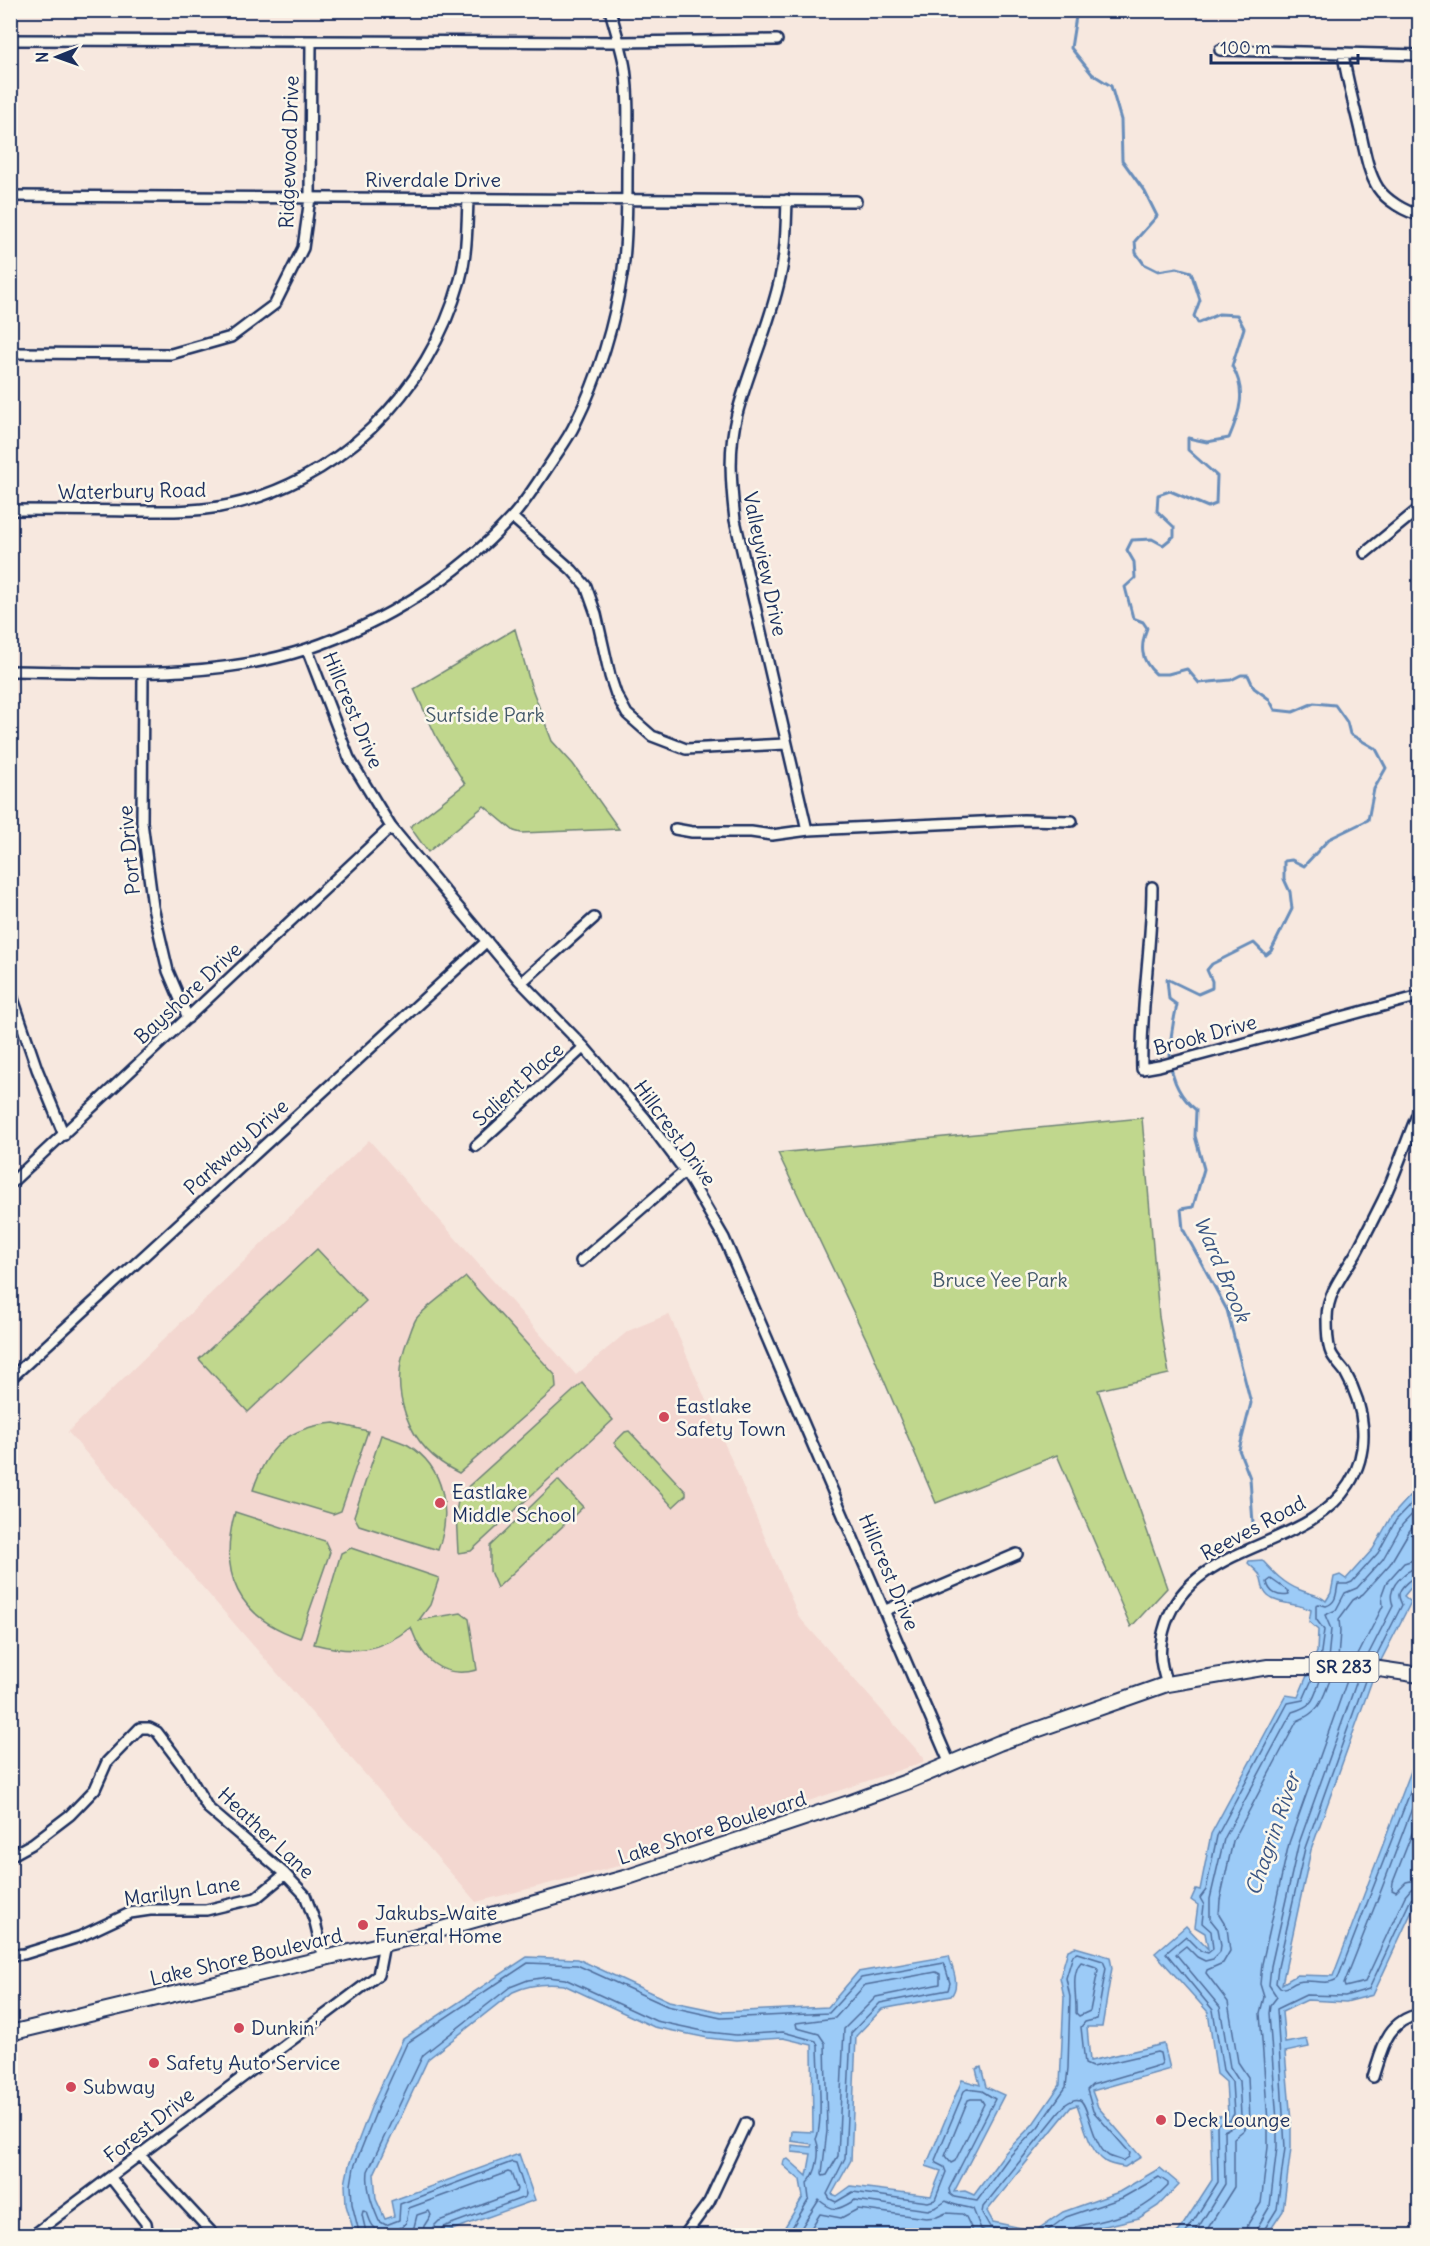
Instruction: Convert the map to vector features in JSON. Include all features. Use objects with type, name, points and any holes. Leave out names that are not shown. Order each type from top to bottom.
[{"type":"main road","name":"Lake Shore Boulevard","points":[[10,2033],[384,1944],[553,1899],[679,1862],[899,1785],[999,1743],[1167,1684],[1268,1667],[1366,1667],[1419,1675]]},
{"type":"street","points":[[10,671],[143,673],[196,670],[237,665],[307,649],[395,610],[433,586],[474,553],[512,517],[574,426],[594,380],[610,331],[623,268],[627,198],[627,101],[625,68],[610,10]]},
{"type":"street","points":[[10,40],[619,42],[777,40]]},
{"type":"street","name":"Ridgewood Drive","points":[[10,353],[171,354],[231,337],[275,304],[303,248],[310,198],[311,41]]},
{"type":"street","points":[[1220,50],[1419,55]]},
{"type":"street","points":[[1343,54],[1370,171],[1378,189],[1410,213],[1419,215]]},
{"type":"street","name":"Riverdale Drive","points":[[10,196],[856,201]]},
{"type":"street","name":"Waterbury Road","points":[[10,510],[186,511],[220,507],[278,490],[332,461],[363,437],[390,411],[417,376],[441,332],[460,278],[468,199]]},
{"type":"street","name":"Valleyview Drive","points":[[788,200],[785,253],[780,280],[736,415],[731,464],[735,520],[807,830]]},
{"type":"street","points":[[1365,553],[1419,508]]},
{"type":"street","points":[[512,517],[572,570],[586,586],[596,614],[616,694],[627,714],[652,736],[686,748],[786,744]]},
{"type":"street","name":"Hillcrest Drive","points":[[307,649],[350,758],[391,827],[522,982],[584,1047],[645,1118],[685,1171],[724,1238],[886,1610],[950,1764]]},
{"type":"street","name":"Port Drive","points":[[143,673],[142,822],[153,908],[168,971],[188,1018]]},
{"type":"street","points":[[675,829],[692,832],[751,832],[772,835],[807,830],[1023,820],[1072,821]]},
{"type":"street","name":"Bayshore Drive","points":[[10,1185],[391,827]]},
{"type":"street","name":"Brook Drive","points":[[1152,887],[1152,911],[1142,1014],[1142,1069],[1176,1062],[1419,996]]},
{"type":"street","points":[[522,982],[594,918]]},
{"type":"street","name":"Parkway Drive","points":[[10,1379],[487,941]]},
{"type":"street","points":[[10,990],[37,1069],[64,1135]]},
{"type":"street","name":"Salient Place","points":[[476,1146],[584,1047]]},
{"type":"street","name":"Reeves Road","points":[[1167,1684],[1159,1661],[1162,1634],[1170,1610],[1180,1596],[1194,1581],[1228,1559],[1302,1524],[1329,1507],[1349,1484],[1362,1454],[1364,1424],[1357,1397],[1330,1351],[1327,1316],[1334,1288],[1384,1198],[1419,1108]]},
{"type":"street","points":[[581,1261],[685,1171]]},
{"type":"street","points":[[886,1610],[1017,1554]]},
{"type":"street","name":"Heather Lane","points":[[10,1856],[32,1844],[70,1815],[94,1789],[107,1762],[140,1728],[149,1728],[157,1732],[185,1769],[208,1808],[285,1874],[305,1895],[315,1922],[324,1959]]},
{"type":"street","name":"Marilyn Lane","points":[[10,1955],[24,1954],[79,1937],[130,1913],[150,1910],[206,1910],[256,1898],[285,1874]]},
{"type":"street","name":"Forest Drive","points":[[32,2235],[111,2178],[378,1975],[384,1944]]},
{"type":"street","points":[[1373,2077],[1384,2042],[1393,2026],[1419,2014]]},
{"type":"street","points":[[684,2235],[709,2202],[746,2124]]},
{"type":"street","points":[[140,2155],[215,2235]]},
{"type":"street","points":[[111,2178],[146,2223],[148,2235]]},
{"type":"shaded area","name":"Eastlake Middle School","points":[[369,1140],[576,1375],[628,1331],[669,1314],[799,1617],[924,1758],[923,1762],[615,1867],[476,1902],[68,1432]]},
{"type":"green space","name":"Surfside Park","points":[[515,629],[531,686],[552,741],[573,764],[619,829],[521,833],[514,831],[484,806],[428,852],[410,827],[465,784],[437,738],[414,689]]},
{"type":"green space","name":"Bruce Yee Park","points":[[1142,1118],[1159,1317],[1169,1374],[1098,1390],[1167,1588],[1131,1627],[1057,1455],[936,1503],[869,1345],[778,1153]]},
{"type":"green space","points":[[317,1249],[366,1301],[248,1412],[199,1359]]},
{"type":"green space","points":[[466,1277],[555,1375],[556,1388],[459,1473],[426,1449],[414,1433],[401,1396],[400,1377],[402,1356],[416,1319]]},
{"type":"green space","points":[[582,1383],[613,1420],[471,1551],[458,1553],[456,1513],[459,1495]]},
{"type":"green space","points":[[334,1423],[368,1431],[341,1511],[333,1514],[253,1490],[265,1462],[282,1442],[304,1429]]},
{"type":"green space","points":[[629,1431],[686,1492],[686,1495],[673,1507],[614,1443]]},
{"type":"green space","points":[[381,1435],[408,1445],[420,1454],[430,1465],[437,1478],[444,1506],[444,1521],[438,1550],[359,1525],[354,1516]]},
{"type":"green space","points":[[558,1480],[583,1507],[497,1588],[490,1571],[490,1546]]},
{"type":"green space","points":[[235,1512],[325,1541],[330,1552],[300,1638],[278,1629],[261,1618],[247,1605],[238,1590],[231,1574],[229,1555],[230,1534]]},
{"type":"green space","points":[[351,1548],[439,1578],[430,1605],[419,1620],[461,1613],[469,1619],[477,1670],[453,1672],[435,1664],[421,1649],[411,1627],[388,1642],[365,1649],[341,1649],[314,1644],[341,1553]]},
{"type":"water","name":"Chagrin River","points":[[1419,1486],[1419,1578],[1404,1596],[1411,1602],[1375,1672],[1311,1850],[1282,1984],[1297,1975],[1333,1976],[1419,1750],[1419,1896],[1373,1995],[1346,2002],[1307,2000],[1282,2012],[1285,2043],[1307,2039],[1309,2047],[1285,2052],[1291,2148],[1283,2211],[1267,2235],[1174,2235],[1179,2231],[1212,2180],[1210,2117],[1228,2115],[1226,2082],[1217,2074],[1208,2012],[1155,1953],[1186,1926],[1208,1949],[1205,1933],[1195,1927],[1198,1905],[1191,1900],[1196,1889],[1200,1890],[1211,1834],[1286,1695],[1298,1697],[1317,1652],[1318,1630],[1309,1622],[1311,1610],[1272,1599],[1264,1591],[1259,1574],[1248,1563],[1262,1560],[1289,1584],[1326,1601],[1331,1593],[1334,1577],[1340,1575],[1346,1579],[1373,1549],[1391,1517]]},
{"type":"water","points":[[1075,1947],[1110,1957],[1112,1968],[1102,2027],[1087,2027],[1090,2061],[1164,2044],[1170,2069],[1092,2091],[1098,2107],[1141,2157],[1125,2167],[1106,2162],[1091,2144],[1077,2105],[1071,2107],[987,2211],[993,2222],[1035,2231],[1063,2212],[1119,2192],[1160,2168],[1179,2184],[1158,2206],[1139,2218],[1067,2235],[780,2235],[803,2197],[800,2180],[783,2165],[784,2160],[788,2159],[807,2176],[811,2154],[792,2152],[792,2145],[811,2147],[812,2144],[791,2141],[792,2131],[813,2132],[812,2045],[783,2038],[736,2041],[708,2038],[654,2027],[564,1985],[544,1984],[525,1987],[513,1992],[428,2059],[374,2174],[376,2199],[385,2219],[394,2216],[391,2201],[519,2154],[535,2200],[438,2235],[355,2235],[346,2205],[345,2184],[349,2165],[372,2105],[403,2039],[527,1957],[578,1959],[669,2001],[722,2012],[828,2007],[858,1972],[949,1956],[956,1982],[951,1996],[882,2009],[856,2036],[851,2160],[832,2194],[837,2196],[851,2186],[931,2196],[941,2171],[926,2166],[962,2080],[980,2085],[976,2069],[981,2067],[986,2087],[1004,2095],[954,2192],[965,2191],[974,2195],[1005,2153],[1033,2124],[1060,2085],[1064,1997],[1060,1977],[1068,1950]]},
{"type":"waterway","name":"Ward Brook","points":[[1077,10],[1071,48],[1092,74],[1111,86],[1121,120],[1122,160],[1145,192],[1157,216],[1135,241],[1136,253],[1144,264],[1158,271],[1177,268],[1191,272],[1200,300],[1194,316],[1198,323],[1219,314],[1237,315],[1244,328],[1232,366],[1237,375],[1241,393],[1239,410],[1229,438],[1207,442],[1188,438],[1188,450],[1217,476],[1216,504],[1208,507],[1170,491],[1158,495],[1157,511],[1174,527],[1174,536],[1163,545],[1152,539],[1132,540],[1127,550],[1134,562],[1135,578],[1125,587],[1133,618],[1143,622],[1147,628],[1143,641],[1144,658],[1156,674],[1168,674],[1187,669],[1199,683],[1231,680],[1241,675],[1248,675],[1254,688],[1269,699],[1275,710],[1293,712],[1314,703],[1335,705],[1347,722],[1350,734],[1376,749],[1386,768],[1374,789],[1368,820],[1329,839],[1304,866],[1292,860],[1284,861],[1284,879],[1290,892],[1292,909],[1271,951],[1266,955],[1254,943],[1212,964],[1207,970],[1212,981],[1212,988],[1198,994],[1167,979],[1169,999],[1177,1005],[1171,1034],[1170,1062],[1177,1087],[1196,1110],[1195,1136],[1204,1169],[1193,1207],[1181,1209],[1183,1229],[1227,1310],[1251,1403],[1239,1450],[1250,1478],[1253,1524]]},
{"type":"place","name":"Eastlake Safety Town","points":[[664,1417]]},
{"type":"place","name":"Eastlake Middle School","points":[[440,1503]]},
{"type":"place","name":"Jakubs-Waite Funeral Home","points":[[363,1925]]},
{"type":"place","name":"Dunkin'","points":[[239,2028]]},
{"type":"place","name":"Safety Auto Service","points":[[154,2063]]},
{"type":"place","name":"Subway","points":[[71,2087]]},
{"type":"place","name":"Deck Lounge","points":[[1161,2120]]}]
